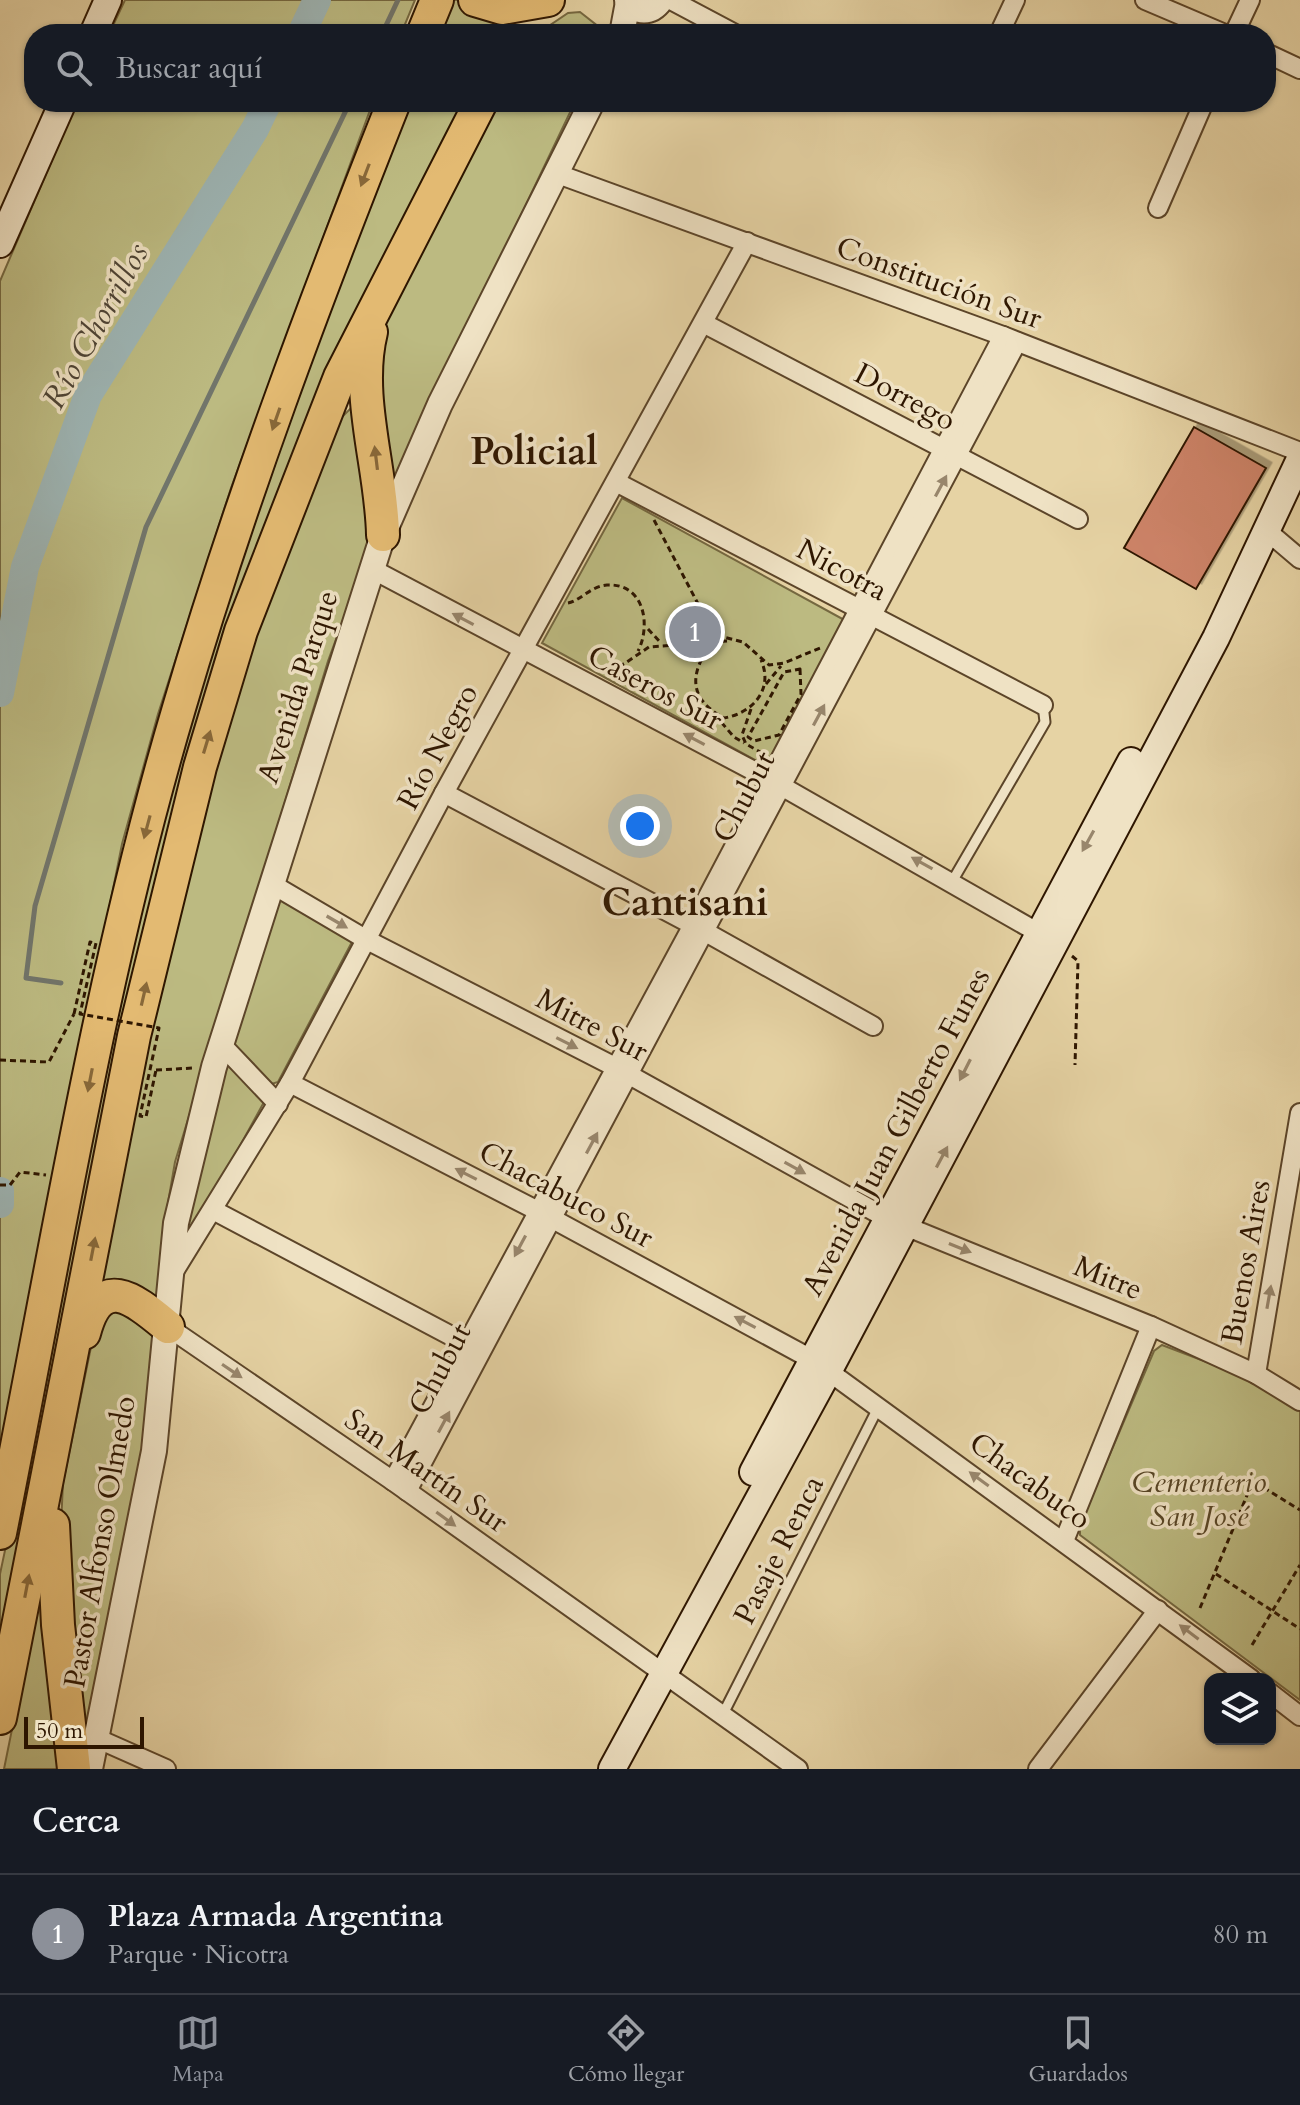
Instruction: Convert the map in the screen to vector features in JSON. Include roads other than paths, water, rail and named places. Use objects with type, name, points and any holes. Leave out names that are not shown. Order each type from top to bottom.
[{"type":"highway","points":[[427,24],[437,0]]},
{"type":"highway","points":[[475,0],[502,8],[538,1]]},
{"type":"highway","points":[[523,24],[538,1]]},
{"type":"highway","points":[[0,1533],[138,860],[179,707],[279,409],[390,112]]},
{"type":"highway","points":[[0,1718],[134,1036],[200,767],[241,631],[340,377],[476,112]]},
{"type":"highway","points":[[380,296],[367,350],[383,535]]},
{"type":"highway","points":[[74,1769],[58,1625],[52,1461],[87,1322],[97,1305],[109,1296],[131,1297],[168,1327]]},
{"type":"main road","points":[[97,24],[108,0]]},
{"type":"main road","points":[[0,244],[59,112]]},
{"type":"main road","name":"Avenida Juan Gilberto Funes","points":[[593,1769],[655,1670],[821,1365],[1046,937],[1216,638],[1299,464]]},
{"type":"main road","name":"Avenida Juan Gilberto Funes","points":[[612,1769],[655,1670]]},
{"type":"street","points":[[671,0],[716,24]]},
{"type":"street","points":[[1004,24],[1015,0]]},
{"type":"street","points":[[1145,0],[1201,24]]},
{"type":"street","points":[[1239,24],[1250,0]]},
{"type":"street","points":[[628,24],[640,3]]},
{"type":"street","points":[[635,24],[640,3]]},
{"type":"street","points":[[1276,58],[1300,69]]},
{"type":"street","name":"Avenida Parque","points":[[168,1327],[171,1275],[185,1175],[217,1056],[370,568],[440,404],[587,112]]},
{"type":"street","points":[[1158,208],[1200,112]]},
{"type":"street","name":"Constitución Sur","points":[[555,173],[1010,339],[1299,464]]},
{"type":"street","name":"Río Negro","points":[[171,1275],[290,1083],[444,793],[705,324],[747,242]]},
{"type":"street","name":"Dorrego","points":[[705,324],[1078,519]]},
{"type":"street","name":"Chubut","points":[[768,778],[864,613],[1010,339]]},
{"type":"street","name":"Nicotra","points":[[616,482],[1043,705]]},
{"type":"street","points":[[1266,530],[1300,559]]},
{"type":"street","name":"Caseros Sur","points":[[370,568],[768,778],[953,880],[1046,937]]},
{"type":"street","name":"Chubut","points":[[400,1486],[699,928],[768,778],[843,636],[864,613]]},
{"type":"street","points":[[444,793],[699,928],[873,1026]]},
{"type":"street","name":"Mitre Sur","points":[[270,883],[367,940],[622,1071],[896,1222]]},
{"type":"street","points":[[217,1056],[278,1104]]},
{"type":"street","name":"Chacabuco Sur","points":[[290,1083],[545,1214],[821,1365]]},
{"type":"street","name":"Buenos Aires","points":[[1256,1374],[1300,1113]]},
{"type":"street","points":[[213,1210],[474,1348]]},
{"type":"street","name":"Mitre","points":[[896,1222],[1151,1326],[1256,1374],[1300,1401]]},
{"type":"street","points":[[1064,1541],[1151,1326]]},
{"type":"street","name":"San Martín Sur","points":[[168,1327],[400,1486],[798,1769]]},
{"type":"street","name":"Pastor Alfonso Olmedo","points":[[90,1769],[154,1451],[168,1327]]},
{"type":"street","name":"Chacabuco","points":[[821,1365],[1243,1673]]},
{"type":"street","points":[[1038,1769],[1158,1610]]},
{"type":"street","points":[[1276,1698],[1300,1716]]},
{"type":"street","points":[[96,1738],[166,1769]]},
{"type":"lane","points":[[953,880],[1045,722],[1043,705]]},
{"type":"lane","name":"Pasaje Renca","points":[[722,1716],[879,1406]]},
{"type":"waterway","name":"Río Chorrillos","points":[[306,24],[317,0]]},
{"type":"waterway","points":[[387,24],[398,0]]},
{"type":"waterway","name":"Río Chorrillos","points":[[0,693],[25,567],[88,395],[263,112]]},
{"type":"waterway","points":[[61,983],[26,978],[35,906],[146,527],[345,112]]},
{"type":"waterway","name":"Río Chorrillos","points":[[0,1191],[0,1204]]},
{"type":"place","name":"Plaza Armada Argentina","points":[[695,632]]},
{"type":"district","name":"Policial","points":[[534,452]]},
{"type":"district","name":"Cantisani","points":[[685,903]]},
{"type":"park label","name":"Cementerio San José","points":[[1199,1499]]}]
